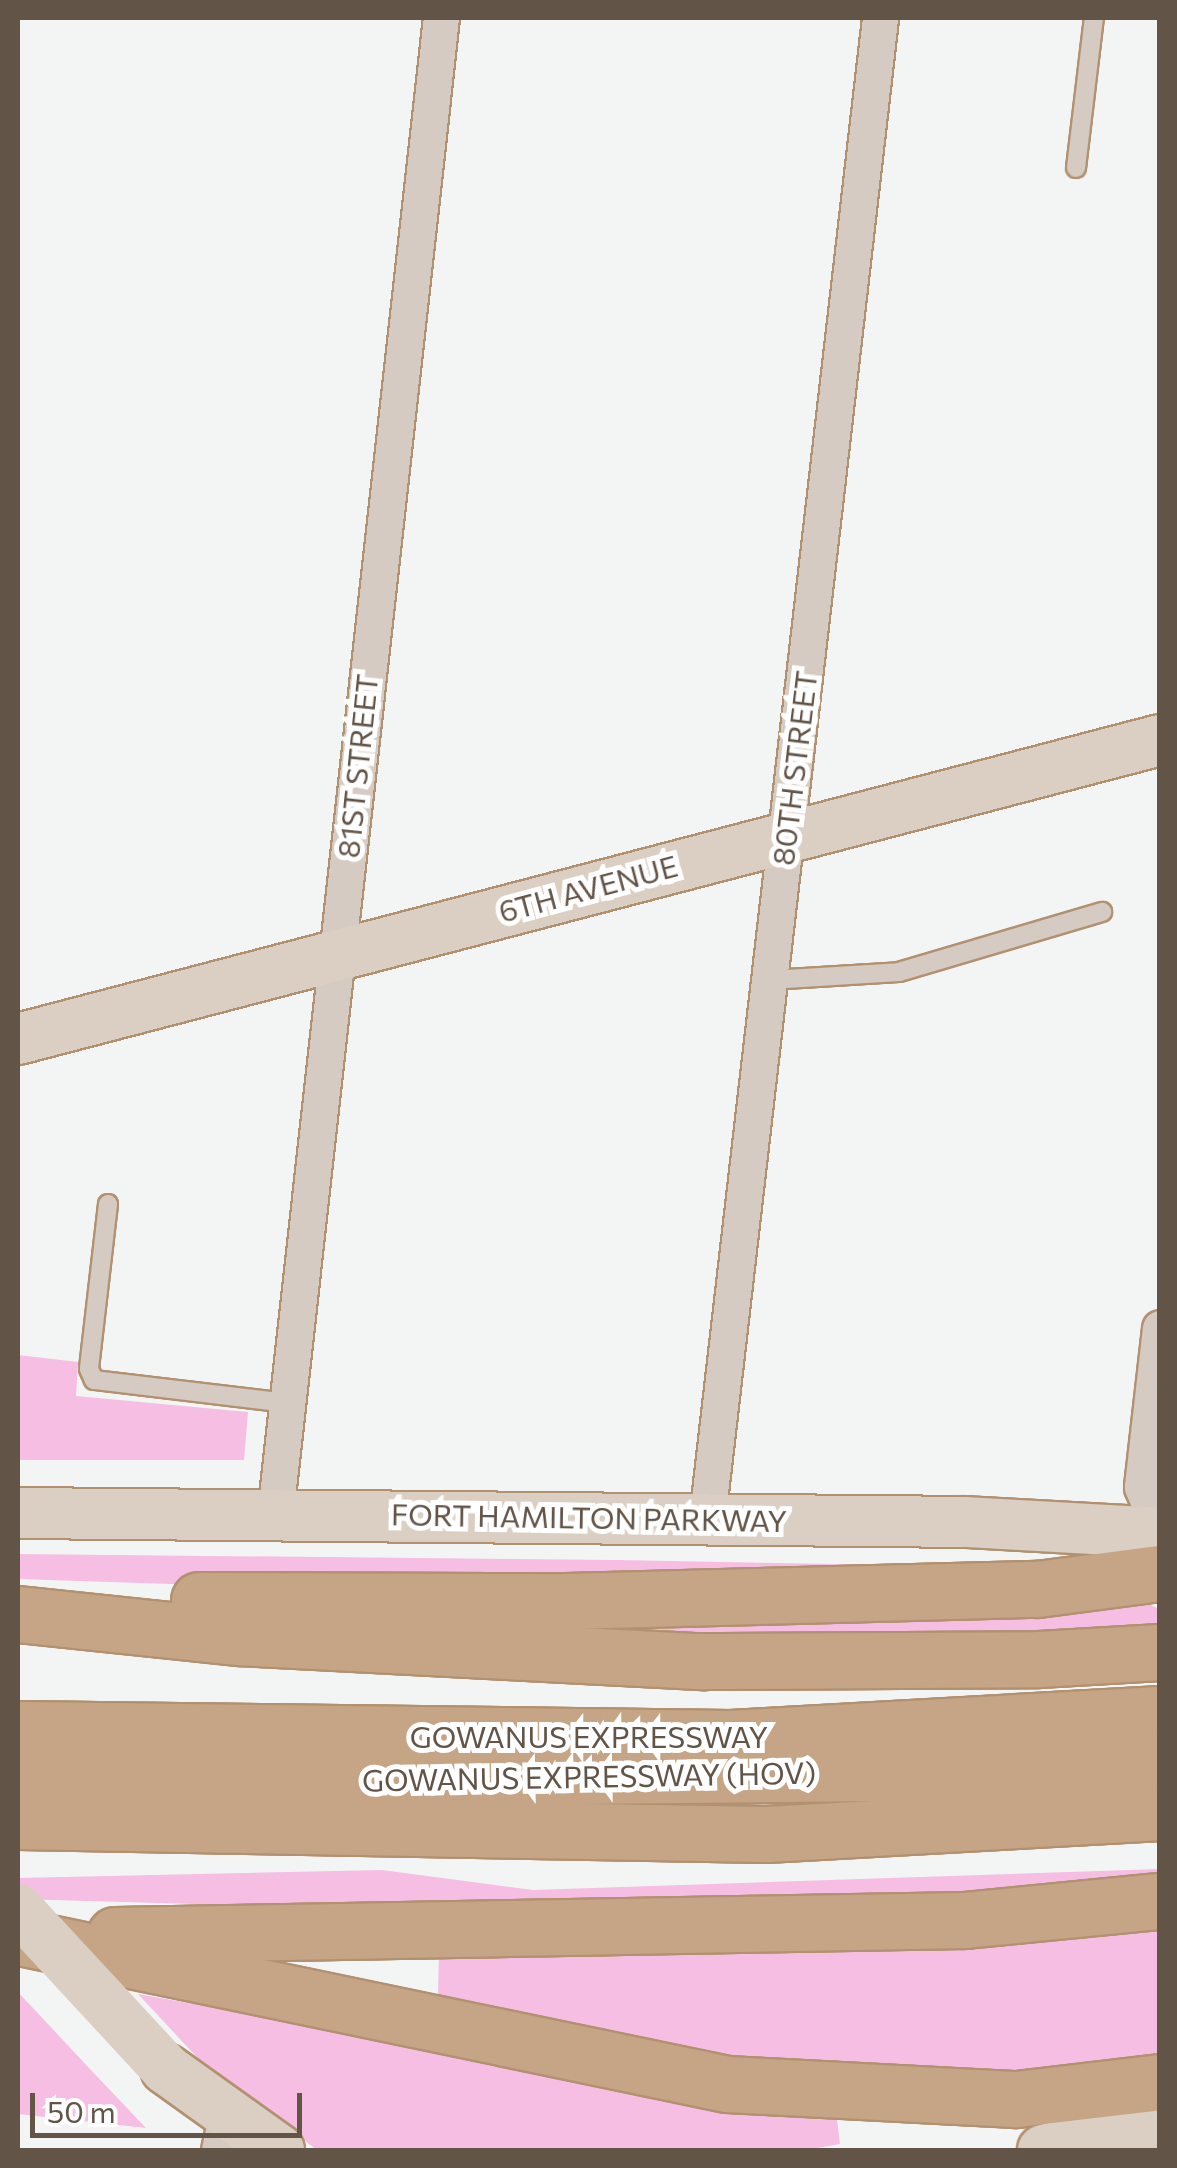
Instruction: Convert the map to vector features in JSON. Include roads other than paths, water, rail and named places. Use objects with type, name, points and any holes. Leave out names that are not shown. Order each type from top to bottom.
[{"type":"highway","points":[[18,1602],[566,1600],[1038,1589],[1160,1573]]},
{"type":"highway","points":[[18,1614],[238,1636],[703,1660],[1038,1660],[1160,1652]]},
{"type":"highway","name":"GOWANUS EXPRESSWAY","points":[[18,1729],[730,1738],[1160,1714]]},
{"type":"highway","name":"GOWANUS EXPRESSWAY (HOV)","points":[[18,1774],[296,1779],[862,1774],[1160,1760]]},
{"type":"highway","points":[[18,1820],[766,1834],[1160,1812]]},
{"type":"highway","points":[[18,1928],[966,1920],[1160,1900]]},
{"type":"highway","points":[[18,1928],[727,2084],[1016,2099],[1160,2082]]},
{"type":"main road","name":"6TH AVENUE","points":[[18,1039],[1160,740]]},
{"type":"main road","name":"FORT HAMILTON PARKWAY","points":[[18,1513],[707,1518],[1160,1531]]},
{"type":"main road","points":[[18,1928],[166,2069],[223,2134],[279,2150]]},
{"type":"main road","points":[[1061,2148],[1160,2122]]},
{"type":"street","name":"81ST STREET","points":[[275,1514],[441,18]]},
{"type":"street","name":"80TH STREET","points":[[707,1518],[880,18]]},
{"type":"street","points":[[1160,1328],[1142,1487],[1160,1531]]},
{"type":"lane","points":[[1076,168],[1094,18]]},
{"type":"lane","points":[[770,980],[899,972],[1102,912]]},
{"type":"lane","points":[[108,1204],[89,1369],[94,1380],[287,1404]]}]
